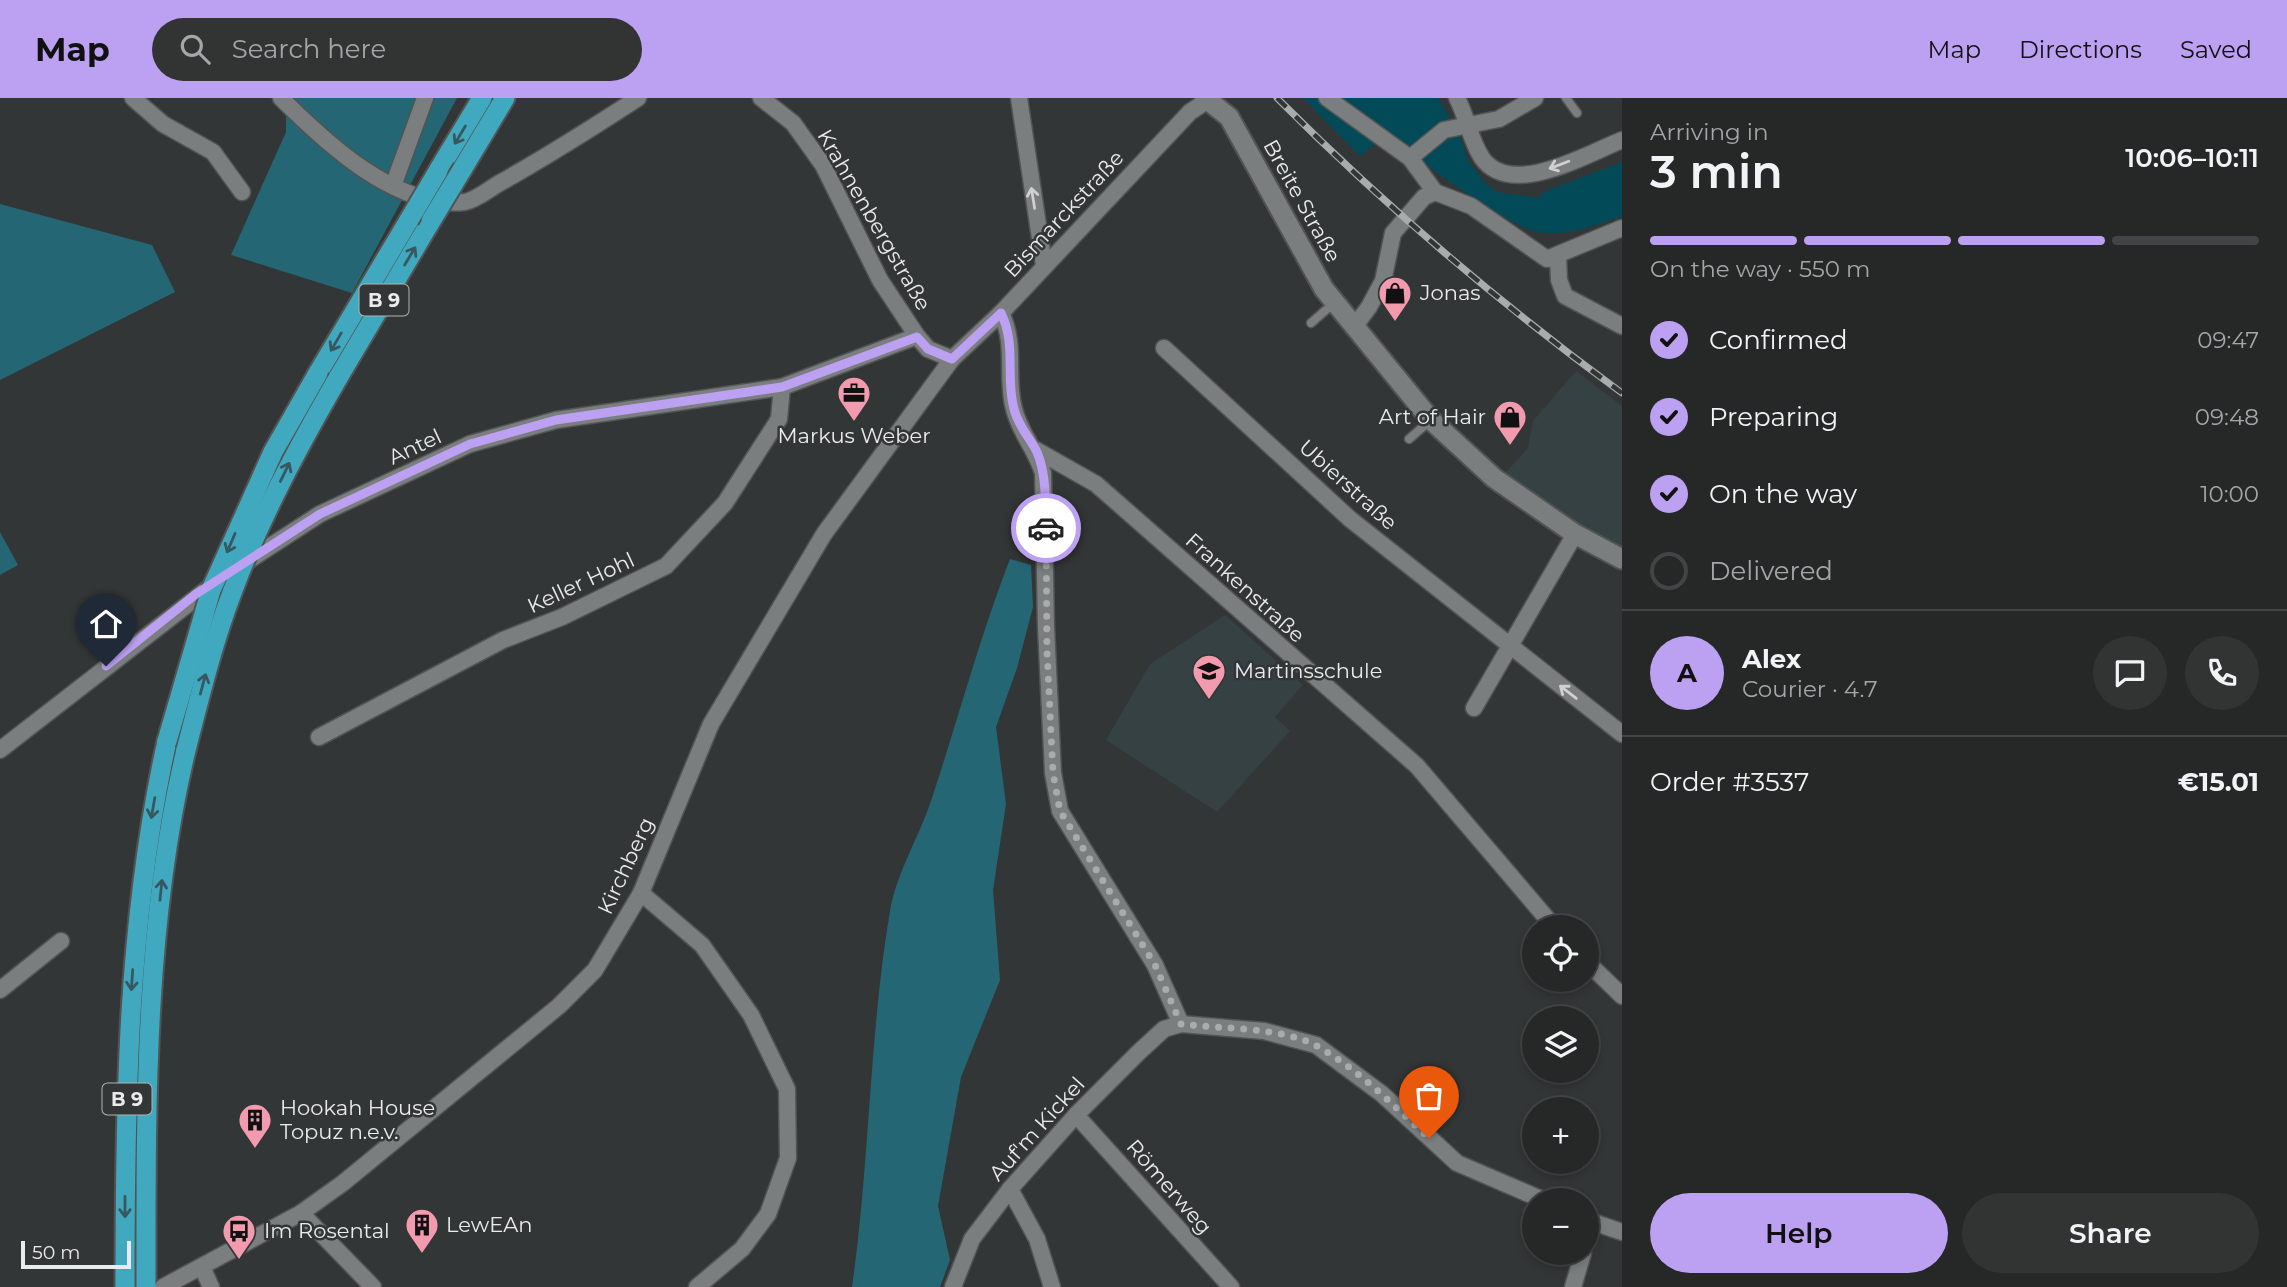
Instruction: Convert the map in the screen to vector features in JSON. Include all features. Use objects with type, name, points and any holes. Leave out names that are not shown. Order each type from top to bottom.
[{"type":"highway","name":"B 9","points":[[125,1287],[128,1040],[144,859],[167,741],[211,590],[273,452],[482,98]]},
{"type":"highway","name":"B 9","points":[[146,1287],[155,948],[164,863],[186,750],[208,664],[237,580],[289,462],[505,98]]},
{"type":"street","points":[[133,98],[163,124],[213,152],[242,191]]},
{"type":"street","points":[[281,98],[327,145],[393,186],[427,200],[467,202],[545,158],[638,98]]},
{"type":"street","points":[[393,186],[425,98]]},
{"type":"street","name":"Krahnenbergstraße","points":[[761,98],[793,123],[823,165],[880,280],[917,337],[928,349],[952,359]]},
{"type":"street","points":[[1018,98],[1044,265]]},
{"type":"street","points":[[1327,98],[1410,158],[1435,192],[1471,206],[1547,259],[1558,257],[1622,228]]},
{"type":"street","points":[[1457,98],[1483,160],[1493,170],[1507,175],[1525,176],[1622,140]]},
{"type":"street","points":[[1410,158],[1444,130],[1499,119],[1535,98]]},
{"type":"street","name":"Bismarckstraße","points":[[952,359],[1001,313],[1190,112],[1207,99]]},
{"type":"street","name":"Breite Straße","points":[[1207,99],[1229,117],[1324,289],[1431,420],[1494,478],[1575,534],[1622,559]]},
{"type":"street","points":[[1354,327],[1370,307],[1383,281],[1393,233],[1424,197],[1435,192]]},
{"type":"street","points":[[1558,257],[1559,280],[1566,296],[1622,326]]},
{"type":"street","points":[[1001,313],[1010,332],[1013,409],[1036,450],[1043,474],[1046,638],[1053,773],[1060,811],[1155,965],[1181,1024],[1264,1031],[1316,1045],[1382,1094],[1457,1163],[1522,1191]]},
{"type":"street","name":"Antel","points":[[0,750],[208,587],[320,514],[470,444],[556,420],[782,387],[917,337]]},
{"type":"street","name":"Ubierstraße","points":[[1164,348],[1350,519],[1622,734]]},
{"type":"street","name":"Kirchberg","points":[[163,1287],[301,1213],[343,1183],[559,1006],[595,970],[640,893],[710,724],[824,534],[952,359]]},
{"type":"street","name":"Keller Hohl","points":[[319,737],[503,640],[562,617],[666,566],[725,503],[766,440],[779,419],[782,387]]},
{"type":"street","name":"Frankenstraße","points":[[1036,450],[1096,484],[1417,766],[1544,915]]},
{"type":"street","points":[[1474,708],[1575,534]]},
{"type":"street","points":[[640,893],[702,945],[751,1015],[786,1089],[788,1158],[768,1214],[742,1249],[697,1287]]},
{"type":"street","points":[[0,990],[61,941]]},
{"type":"street","points":[[1599,974],[1622,996]]},
{"type":"street","name":"Auf'm Kickel","points":[[953,1287],[972,1239],[1010,1189],[1076,1115],[1164,1029],[1181,1024]]},
{"type":"street","name":"Römerweg","points":[[1076,1115],[1231,1287]]},
{"type":"street","points":[[1010,1189],[1037,1239],[1052,1287]]},
{"type":"street","points":[[301,1213],[373,1287]]},
{"type":"street","points":[[1599,1228],[1622,1232]]},
{"type":"street","points":[[1573,1287],[1579,1265]]},
{"type":"street","points":[[195,1271],[211,1287]]},
{"type":"lane","points":[[1566,98],[1577,113]]},
{"type":"lane","points":[[1311,323],[1335,302]]},
{"type":"lane","points":[[1409,439],[1431,420]]},
{"type":"shaded area","points":[[286,98],[457,98],[352,293],[231,255],[286,132]]},
{"type":"shaded area","points":[[1303,98],[1438,98],[1460,136],[1468,160],[1485,183],[1497,192],[1539,198],[1543,192],[1622,162],[1622,216],[1581,230],[1537,232],[1484,205],[1385,136],[1360,156]]},
{"type":"shaded area","points":[[0,204],[152,245],[175,292],[0,380]]},
{"type":"shaded area","points":[[1576,371],[1622,406],[1622,548],[1570,524],[1542,506],[1506,472],[1528,448],[1533,421]]},
{"type":"shaded area","points":[[0,532],[18,565],[0,575]]},
{"type":"shaded area","points":[[1010,559],[1031,565],[1033,607],[1017,668],[996,727],[1006,804],[993,890],[1000,980],[961,1077],[938,1206],[950,1260],[940,1287],[852,1287],[863,1193],[878,1004],[893,897],[931,801]]},
{"type":"shaded area","name":"Martinsschule","points":[[1225,615],[1303,685],[1275,717],[1290,731],[1217,812],[1106,740],[1150,664]]},
{"type":"railway","points":[[1277,98],[1359,177],[1444,252],[1531,324],[1622,393]]},
{"type":"way so far","points":[[1046,528],[1046,626],[1053,773],[1060,811],[1155,965],[1181,1024],[1264,1031],[1316,1045],[1382,1094],[1429,1138]]},
{"type":"place","name":"Jonas","points":[[1395,323]]},
{"type":"place","name":"Markus Weber","points":[[854,423]]},
{"type":"place","name":"Art of Hair","points":[[1510,447]]},
{"type":"place","name":"Martinsschule","points":[[1209,701]]},
{"type":"place","name":"Hookah House Topuz n.e.v.","points":[[255,1150]]},
{"type":"place","name":"LewEAn","points":[[422,1255]]},
{"type":"place","name":"Im Rosental","points":[[239,1261]]},
{"type":"route","points":[[106,666],[196,594],[320,514],[470,444],[556,420],[782,387],[917,337],[928,349],[952,359],[1001,313],[1010,332],[1013,409],[1036,450],[1043,474],[1046,528]]}]
